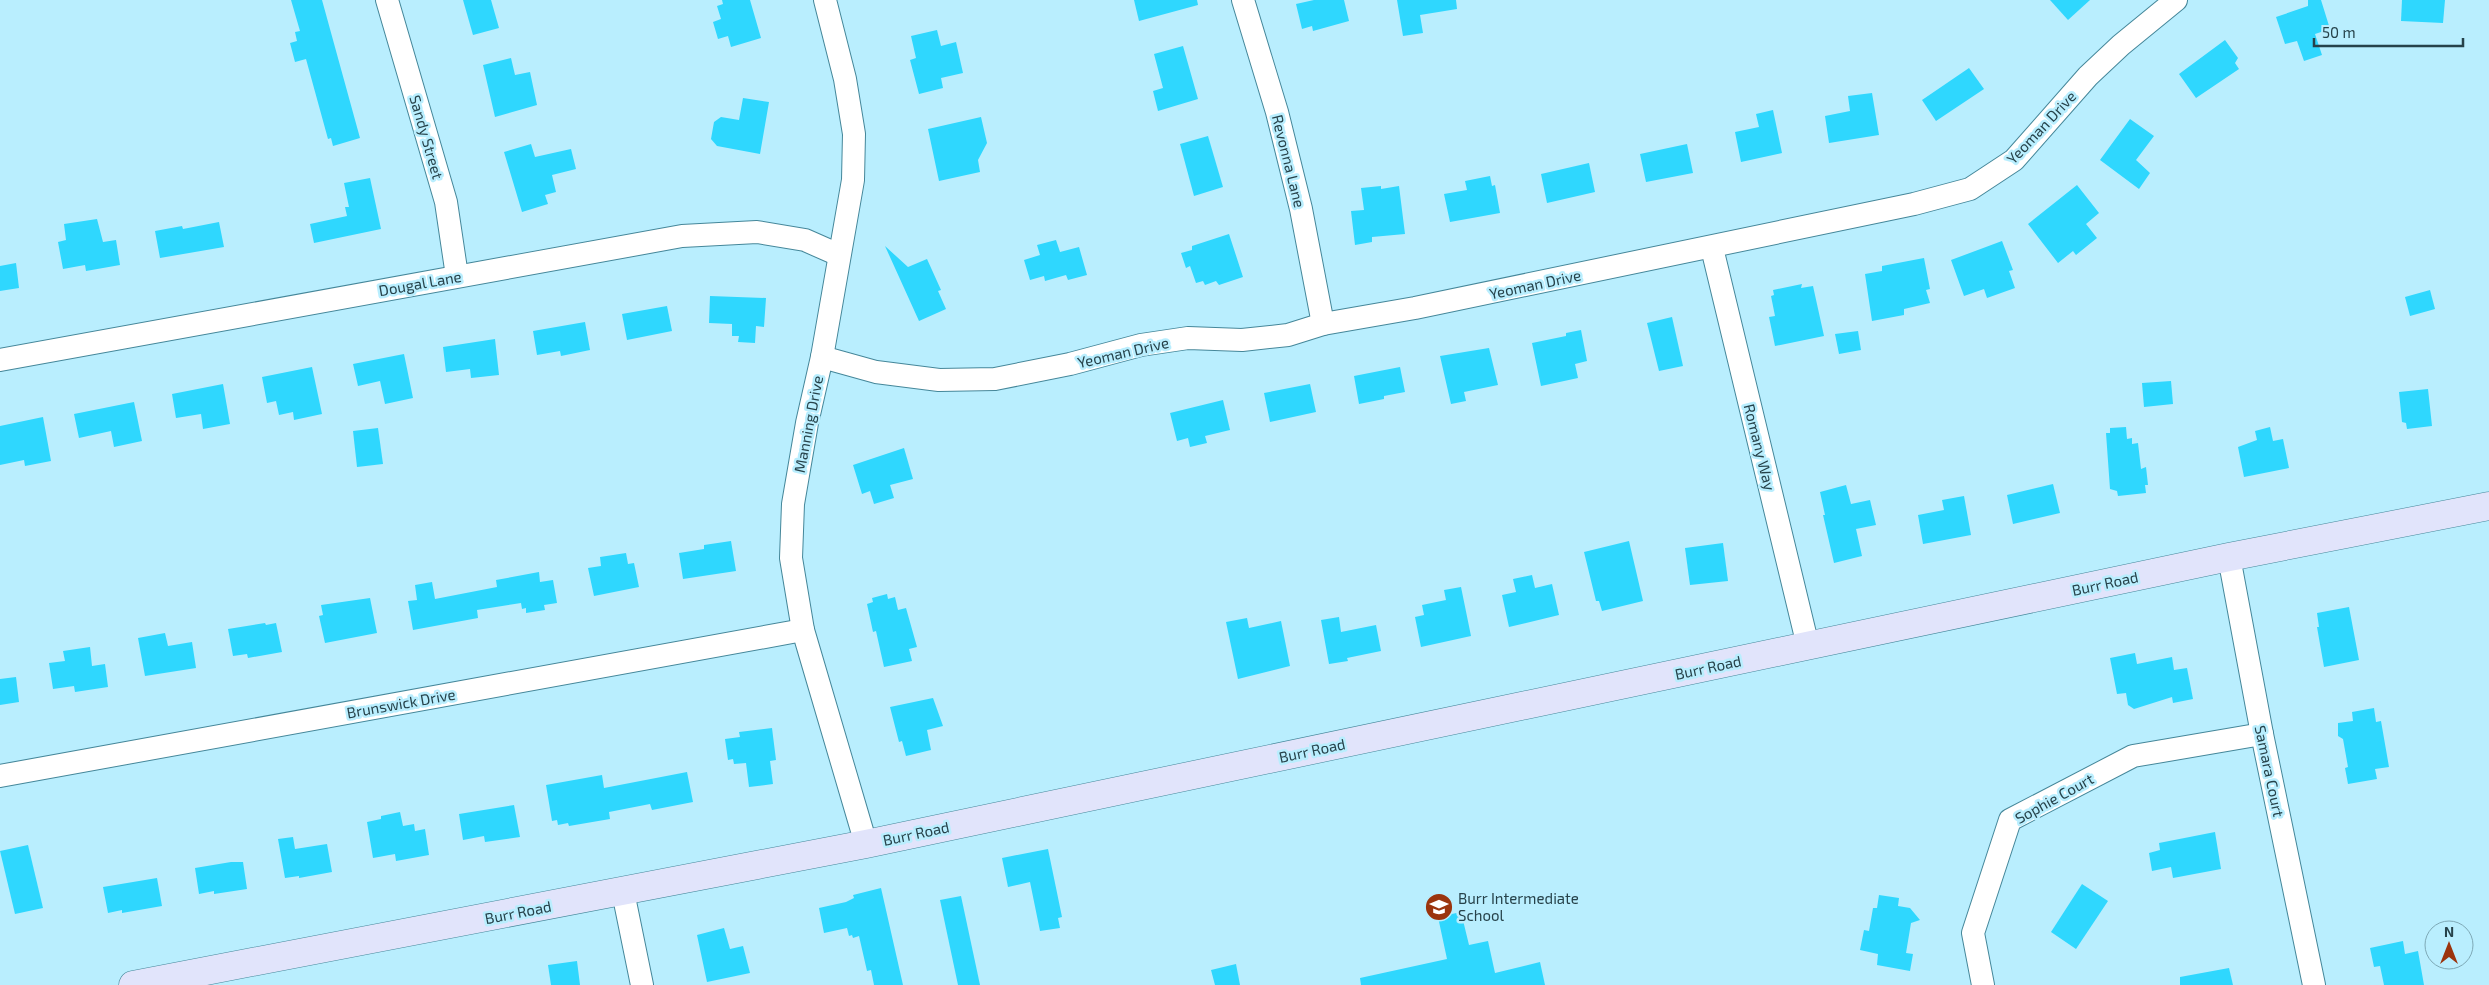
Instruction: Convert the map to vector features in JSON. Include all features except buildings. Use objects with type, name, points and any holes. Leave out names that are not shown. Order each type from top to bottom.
[{"type":"street","name":"Sandy Street","points":[[387,0],[446,202],[457,276]]},
{"type":"street","name":"Manning Drive","points":[[825,0],[845,79],[854,134],[853,180],[822,358],[807,423],[793,504],[791,558],[803,630],[866,844]]},
{"type":"street","name":"Revonna Lane","points":[[1242,0],[1276,112],[1301,209],[1322,324]]},
{"type":"street","name":"Yeoman Drive","points":[[822,358],[894,375],[939,380],[995,379],[1070,364],[1141,345],[1188,338],[1242,340],[1288,335],[1322,324],[1415,308],[1712,248],[1914,204],[1970,189],[2014,160],[2088,76],[2121,45],[2176,0]]},
{"type":"street","name":"Dougal Lane","points":[[0,360],[457,276],[594,254],[682,236],[757,232],[805,240],[839,255]]},
{"type":"street","name":"Romany Way","points":[[1712,248],[1808,646]]},
{"type":"street","name":"Burr Road","points":[[133,985],[866,844],[2229,556],[2489,506]]},
{"type":"street","name":"Samara Court","points":[[2229,556],[2262,734],[2314,985]]},
{"type":"street","name":"Brunswick Drive","points":[[0,776],[803,630]]},
{"type":"street","name":"Sophie Court","points":[[1983,985],[1973,933],[2010,820],[2133,756],[2262,734]]},
{"type":"street","points":[[623,892],[642,985]]},
{"type":"place","name":"Burr Intermediate School","points":[[1439,907]]}]
